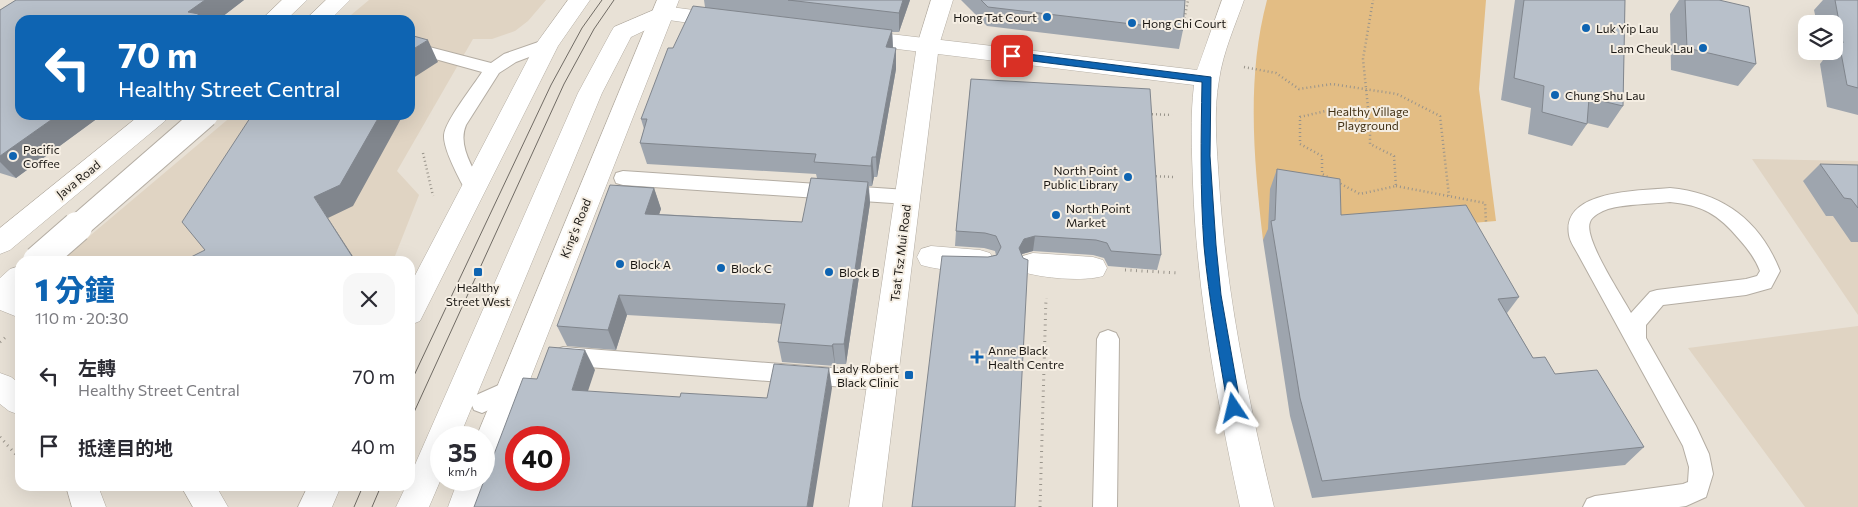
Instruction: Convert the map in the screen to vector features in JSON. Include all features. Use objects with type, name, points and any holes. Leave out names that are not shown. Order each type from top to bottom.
[{"type":"main road","points":[[278,15],[296,0]]},
{"type":"main road","points":[[322,15],[339,0]]},
{"type":"main road","points":[[415,303],[547,44],[580,0]]},
{"type":"main road","name":"Tsat Tsz Mui Road","points":[[866,507],[928,45],[942,0]]},
{"type":"main road","points":[[1233,0],[1207,79],[1206,190],[1216,295],[1234,408],[1257,507]]},
{"type":"main road","points":[[448,426],[590,93],[622,32],[666,7],[746,24]]},
{"type":"main road","name":"King's Road","points":[[495,428],[666,7]]},
{"type":"main road","points":[[831,34],[1207,79]]},
{"type":"main road","name":"Java Road","points":[[0,243],[150,120]]},
{"type":"main road","points":[[44,256],[200,120]]},
{"type":"main road","points":[[931,258],[984,261]]},
{"type":"main road","points":[[1039,264],[1093,268]]},
{"type":"main road","points":[[15,282],[0,296],[15,304]]},
{"type":"main road","points":[[0,386],[15,398]]},
{"type":"main road","points":[[413,507],[430,467]]},
{"type":"main road","points":[[84,491],[89,507]]},
{"type":"main road","points":[[201,491],[212,507]]},
{"type":"main road","points":[[315,507],[323,491]]},
{"type":"main road","points":[[464,507],[470,491]]},
{"type":"lane","points":[[474,188],[454,145],[452,134],[457,124],[493,69],[510,58],[547,44]]},
{"type":"lane","points":[[415,48],[493,69]]},
{"type":"lane","points":[[623,178],[907,196]]},
{"type":"lane","points":[[1595,507],[1686,495],[1698,489],[1701,480],[1701,467],[1696,448],[1635,340],[1586,251],[1579,235],[1580,220],[1590,209],[1605,202],[1670,195],[1691,197],[1713,205],[1732,217],[1763,253],[1770,271],[1764,282],[1746,287],[1682,293],[1657,298],[1636,323],[1635,340]]},
{"type":"lane","points":[[1105,507],[1108,339]]},
{"type":"lane","points":[[557,356],[883,381]]},
{"type":"lane","points":[[482,404],[510,390]]},
{"type":"path","points":[[1183,28],[1188,0]]},
{"type":"path","points":[[1373,0],[1363,60],[1370,144],[1394,156],[1396,186]]},
{"type":"path","points":[[1244,68],[1276,73],[1300,89],[1332,84],[1397,94],[1440,116],[1449,196]]},
{"type":"path","points":[[1370,127],[1334,109],[1300,117],[1300,144],[1322,156],[1322,174],[1360,194],[1396,186],[1485,203],[1486,222]]},
{"type":"path","points":[[1147,114],[1173,115]]},
{"type":"path","points":[[1151,176],[1174,177]]},
{"type":"path","points":[[1039,264],[1040,507]]},
{"type":"path","points":[[1093,268],[1182,273]]},
{"type":"path","points":[[0,437],[15,454]]},
{"type":"shaded area","points":[[369,0],[546,0],[528,21],[515,31],[492,39],[473,39],[397,171],[419,195],[395,256],[66,256],[227,120],[415,120],[415,15],[351,15]]},
{"type":"shaded area","points":[[1752,159],[1858,161],[1858,315]]},
{"type":"shaded area","points":[[1858,326],[1858,507],[1805,507],[1688,348]]},
{"type":"green space","name":"Healthy Village Playground","points":[[1267,0],[1486,0],[1479,89],[1496,221],[1263,240],[1255,150],[1254,90],[1260,30]]},
{"type":"building","points":[[16,0],[205,0],[188,12],[199,14],[198,15],[15,15],[15,120],[51,120],[0,156],[0,10]]},
{"type":"building","points":[[788,0],[903,0],[899,13]]},
{"type":"building","points":[[981,0],[1185,0],[1183,30],[988,7]]},
{"type":"building","points":[[1524,0],[1625,0],[1623,106],[1589,98],[1587,124],[1542,112],[1544,86],[1514,78]]},
{"type":"building","points":[[1685,0],[1719,0],[1749,7],[1756,64],[1687,48]]},
{"type":"building","points":[[1835,0],[1858,0],[1858,88],[1847,85],[1842,60],[1843,15],[1838,15]]},
{"type":"building","points":[[693,6],[892,30],[886,47],[896,48],[876,157],[872,157],[871,166],[814,162],[816,154],[640,143],[647,119],[641,119],[668,48],[673,48]]},
{"type":"building","points":[[415,36],[428,40],[415,48]]},
{"type":"building","points":[[971,79],[1150,89],[1161,255],[1111,251],[1107,243],[1096,240],[1035,236],[1024,239],[1019,248],[1023,258],[1028,260],[1015,507],[912,507],[942,256],[988,257],[997,255],[1001,247],[996,236],[985,233],[956,231]]},
{"type":"building","points":[[249,120],[377,120],[340,185],[314,197],[352,256],[193,256],[205,250],[182,222]]},
{"type":"building","points":[[1820,164],[1858,165],[1858,208],[1851,199],[1844,198]]},
{"type":"building","points":[[1277,169],[1340,179],[1341,215],[1466,205],[1519,297],[1498,299],[1533,358],[1545,357],[1555,374],[1597,370],[1644,447],[1322,481],[1300,398],[1271,221],[1275,220]]},
{"type":"building","points":[[811,178],[868,182],[844,344],[833,344],[832,346],[778,342],[785,304],[619,295],[608,330],[557,326],[610,185],[654,188],[645,214],[802,222]]},
{"type":"building","points":[[549,347],[585,350],[572,390],[680,397],[681,393],[767,398],[774,364],[829,368],[807,507],[474,507],[480,491],[495,491],[495,452],[523,378],[537,379]]},
{"type":"tram line","points":[[415,373],[551,85],[582,28],[602,0]]},
{"type":"tram line","points":[[415,410],[564,84],[594,29],[614,0]]},
{"type":"tram line","points":[[354,507],[361,491]]},
{"type":"tram line","points":[[372,507],[379,491]]},
{"type":"place","name":"Hong Tat Court","points":[[1047,17]]},
{"type":"place","name":"Hong Chi Court","points":[[1132,23]]},
{"type":"place","name":"Luk Yip Lau","points":[[1586,28]]},
{"type":"place","name":"Lam Cheuk Lau","points":[[1703,48]]},
{"type":"place","name":"Chung Shu Lau","points":[[1555,95]]},
{"type":"place","name":"Pacific Coffee","points":[[13,156]]},
{"type":"place","name":"North Point Public Library","points":[[1128,177]]},
{"type":"place","name":"North Point Market","points":[[1056,215]]},
{"type":"place","name":"Block A","points":[[620,264]]},
{"type":"place","name":"Block C","points":[[721,268]]},
{"type":"place","name":"Healthy Street West","points":[[478,272]]},
{"type":"place","name":"Block B","points":[[829,272]]},
{"type":"place","name":"Anne Black Health Centre","points":[[977,357]]},
{"type":"place","name":"Lady Robert Black Clinic","points":[[909,375]]},
{"type":"route","points":[[1012,56],[1207,79],[1206,199],[1216,295],[1234,408]]}]
